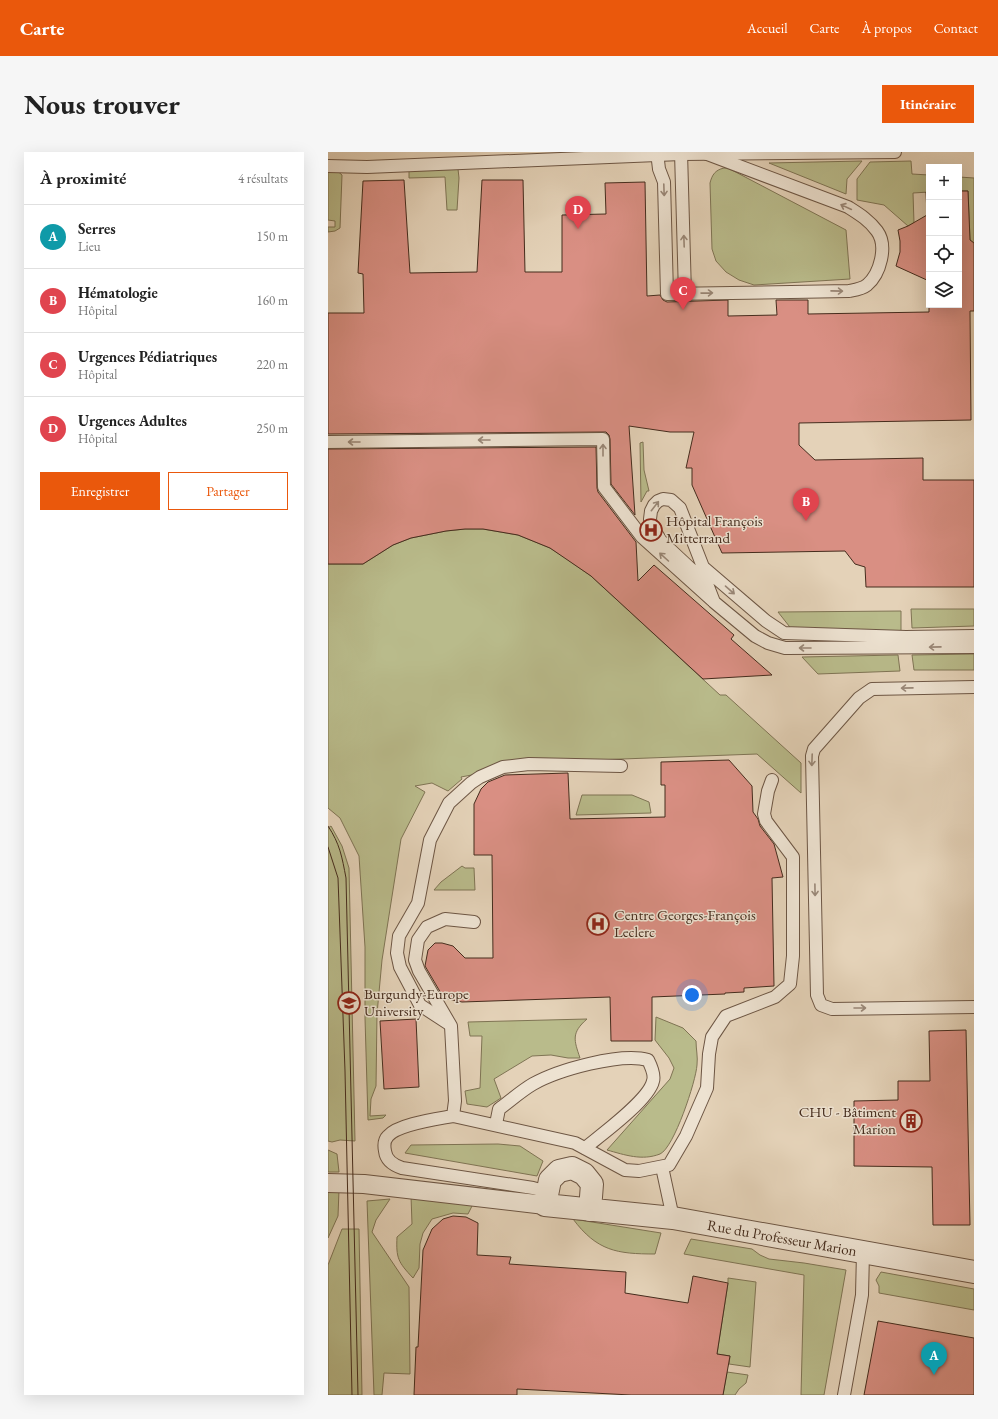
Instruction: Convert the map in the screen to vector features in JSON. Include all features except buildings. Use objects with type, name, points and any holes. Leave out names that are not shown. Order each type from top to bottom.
[{"type":"street","points":[[547,1198],[550,1180],[559,1171],[572,1168],[584,1174],[592,1184],[590,1210]]},
{"type":"street","name":"Rue du Professeur Marion","points":[[328,1183],[364,1184],[547,1198],[590,1210],[673,1218],[974,1272]]},
{"type":"lane","points":[[328,166],[367,167],[681,153],[895,152]]},
{"type":"lane","points":[[681,153],[685,294]]},
{"type":"lane","points":[[657,154],[659,169],[664,182],[667,294],[849,291],[866,286],[876,274],[881,259],[882,246],[878,232],[865,218],[848,207],[707,154]]},
{"type":"lane","points":[[328,442],[603,439],[604,487],[642,536],[714,602],[754,636],[768,643],[785,648],[974,647]]},
{"type":"lane","points":[[714,602],[707,584],[661,541],[651,525],[651,511],[658,501],[663,499],[671,500],[680,508],[703,567],[766,621],[784,633],[906,637],[974,636]]},
{"type":"lane","points":[[974,687],[872,689],[859,698],[814,749],[812,756],[817,995],[821,1006],[832,1008],[974,1007]]},
{"type":"lane","points":[[451,1026],[420,1005],[400,967],[397,953],[400,936],[418,903],[430,840],[449,803],[471,783],[503,767],[529,764],[621,766]]},
{"type":"lane","points":[[547,1198],[533,1188],[402,1168],[394,1165],[388,1159],[384,1144],[387,1137],[393,1132],[412,1124],[454,1116],[496,1124],[575,1143],[625,1170],[639,1172],[668,1165],[686,1136],[707,1088],[709,1054],[712,1037],[726,1016],[775,997],[790,984],[793,956],[793,856],[766,821],[764,814],[768,791],[772,780]]},
{"type":"lane","points":[[454,1116],[455,1101],[451,1026],[419,971],[415,960],[418,940],[427,927],[445,919],[474,922]]},
{"type":"lane","points":[[496,1124],[499,1109],[532,1084],[547,1077],[575,1068],[618,1058],[642,1058],[648,1060],[654,1080],[650,1090],[639,1103],[585,1148]]},
{"type":"lane","points":[[662,1167],[673,1218]]},
{"type":"lane","points":[[844,1395],[862,1295],[863,1253]]},
{"type":"green space","points":[[862,161],[847,179],[846,194],[769,163]]},
{"type":"green space","points":[[911,161],[912,174],[926,175],[926,192],[913,193],[914,223],[908,226],[884,205],[857,200],[857,179],[870,162]]},
{"type":"green space","points":[[328,168],[334,168],[342,175],[340,228],[335,231],[328,232],[328,227],[335,227],[335,221],[328,220]]},
{"type":"green space","points":[[409,168],[458,169],[459,178],[457,210],[447,210],[445,177],[409,178]]},
{"type":"green space","points":[[724,168],[728,168],[846,230],[850,279],[754,285],[739,280],[726,272],[716,261],[712,249],[710,183],[714,173]]},
{"type":"green space","points":[[962,177],[974,178],[974,243],[970,240],[968,191],[962,191]]},
{"type":"green space","points":[[643,442],[644,470],[649,491],[647,491],[641,502],[640,443]]},
{"type":"green space","points":[[465,529],[483,529],[518,535],[550,548],[591,576],[720,695],[726,695],[801,763],[801,793],[757,754],[541,762],[461,777],[462,779],[448,791],[432,783],[415,786],[425,792],[401,839],[382,960],[377,1014],[376,1086],[371,1099],[370,1116],[386,1115],[383,1118],[368,1120],[365,1018],[365,947],[359,856],[340,818],[328,808],[328,564],[363,564],[393,545],[411,538]]},
{"type":"green space","points":[[911,609],[974,609],[974,626],[912,628]]},
{"type":"green space","points":[[901,611],[901,631],[809,633],[793,631],[778,612]]},
{"type":"green space","points":[[974,654],[974,670],[914,670],[912,655]]},
{"type":"green space","points":[[898,655],[900,671],[818,674],[802,657]]},
{"type":"green space","points":[[582,795],[632,795],[649,802],[651,813],[576,815]]},
{"type":"green space","points":[[331,826],[342,846],[349,868],[355,1141],[340,1140],[332,1142],[328,1141],[328,828]]},
{"type":"green space","points":[[462,866],[465,868],[474,868],[475,890],[434,890],[441,882]]},
{"type":"green space","points":[[656,1017],[683,1028],[696,1041],[696,1073],[689,1099],[672,1140],[666,1149],[660,1154],[640,1157],[607,1150],[670,1079],[674,1068],[669,1058],[655,1040]]},
{"type":"green space","points":[[587,1019],[578,1028],[575,1037],[580,1058],[568,1058],[551,1055],[532,1056],[494,1079],[501,1098],[487,1107],[467,1104],[465,1091],[480,1088],[482,1036],[470,1036],[468,1022]]},
{"type":"green space","points":[[498,1144],[520,1146],[543,1161],[537,1176],[405,1153],[411,1145]]},
{"type":"green space","points":[[328,1150],[337,1154],[339,1172],[328,1172]]},
{"type":"green space","points":[[328,1190],[339,1190],[338,1216],[328,1238]]},
{"type":"green space","points":[[411,1196],[474,1202],[468,1214],[453,1213],[432,1219],[423,1233],[420,1244],[419,1268],[413,1278],[401,1264],[397,1244],[397,1237],[412,1224]]},
{"type":"green space","points":[[390,1199],[376,1220],[372,1232],[409,1287],[410,1374],[384,1373],[382,1395],[374,1395],[367,1201]]},
{"type":"green space","points":[[573,1219],[661,1233],[655,1254],[630,1253],[599,1244],[582,1230]]},
{"type":"green space","points":[[342,1229],[359,1229],[362,1395],[328,1395],[328,1265]]},
{"type":"green space","points":[[691,1239],[752,1249],[769,1259],[846,1270],[824,1395],[801,1395],[804,1275],[684,1254]]},
{"type":"green space","points":[[881,1272],[974,1289],[974,1310],[879,1293],[879,1286],[876,1280]]},
{"type":"green space","points":[[728,1278],[756,1282],[750,1367],[729,1364],[730,1356],[717,1354]]},
{"type":"green space","points":[[727,1372],[748,1375],[746,1383],[735,1395],[723,1395]]},
{"type":"tram line","points":[[328,826],[338,845],[346,878],[358,1395]]},
{"type":"tram line","points":[[328,847],[338,878],[345,1071],[352,1395]]},
{"type":"place","name":"Urgences Adultes","points":[[578,229]]},
{"type":"place","name":"Urgences Pédiatriques","points":[[683,310]]},
{"type":"place","name":"Hématologie","points":[[806,521]]},
{"type":"place","name":"Hôpital François Mitterrand","points":[[651,530]]},
{"type":"place","name":"Centre Georges-François Leclerc","points":[[598,924]]},
{"type":"place","name":"Burgundy-Europe University","points":[[349,1003]]},
{"type":"place","name":"CHU - Bâtiment Marion","points":[[911,1121]]},
{"type":"place","name":"Serres","points":[[934,1375]]}]
